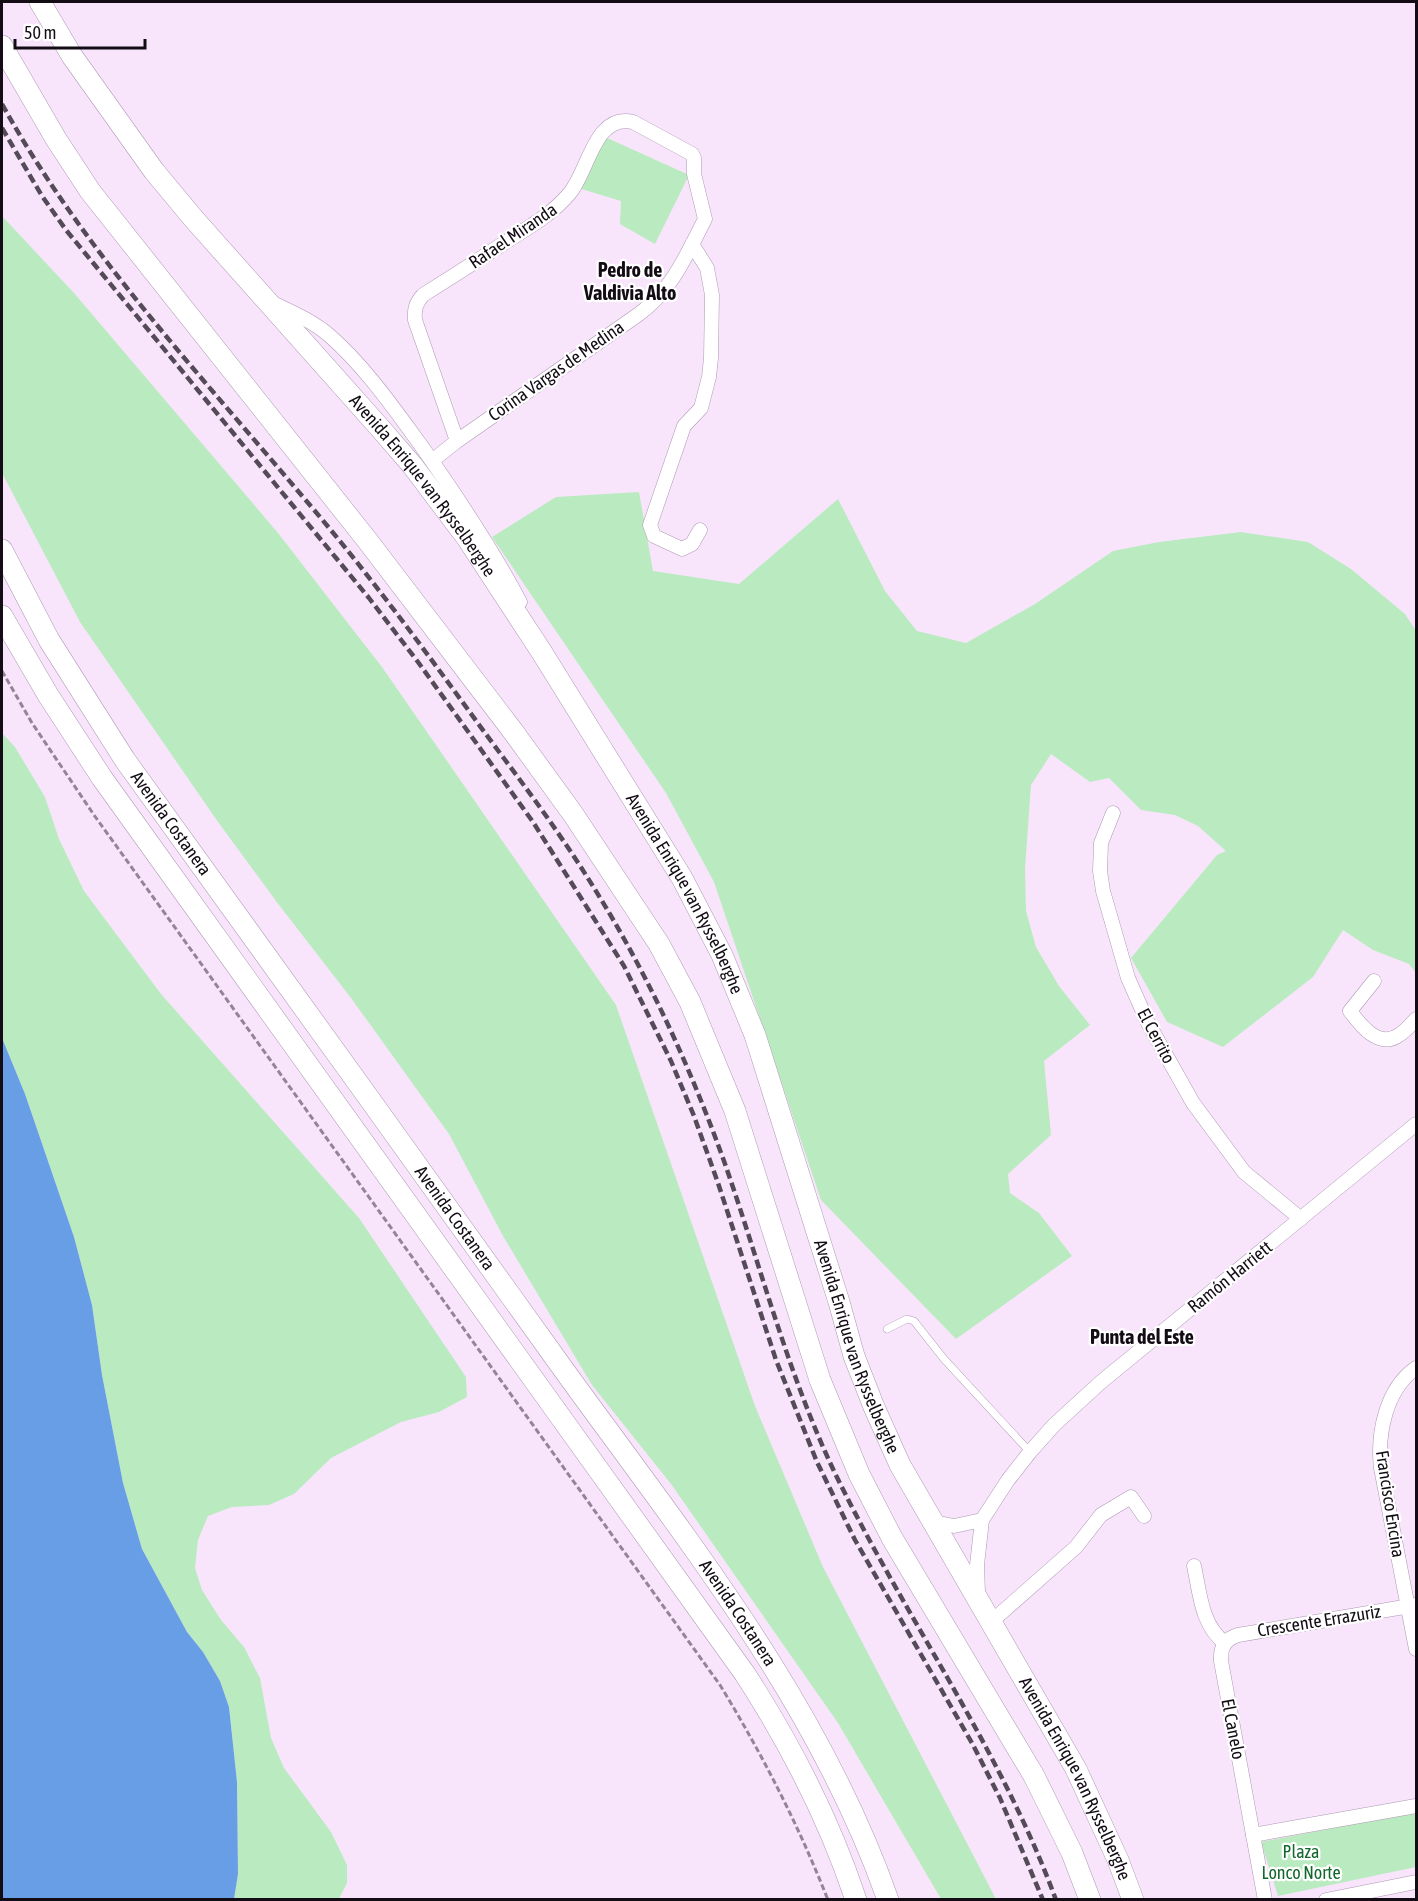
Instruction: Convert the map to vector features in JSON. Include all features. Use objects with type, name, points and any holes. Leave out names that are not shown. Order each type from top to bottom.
[{"type":"main road","name":"Avenida Enrique van Rysselberghe","points":[[40,2],[72,56],[154,171],[412,465],[494,577],[682,878],[722,955],[755,1035],[854,1356],[874,1407],[900,1465],[1076,1769],[1118,1860],[1133,1899]]},
{"type":"main road","name":"Avenida Enrique van Rysselberghe","points":[[2,46],[56,140],[90,191],[367,540],[513,730],[573,814],[659,944],[690,1002],[735,1111],[820,1380],[859,1474],[892,1538],[1034,1776],[1072,1853],[1090,1899]]},
{"type":"main road","name":"Avenida Costanera","points":[[2,550],[54,649],[126,760],[712,1576],[771,1662],[816,1737],[838,1780],[856,1818],[888,1899]]},
{"type":"main road","name":"Avenida Costanera","points":[[2,616],[48,696],[102,778],[745,1674],[787,1742],[810,1786],[856,1899]]},
{"type":"street","name":"Rafael Miranda","points":[[458,441],[415,320],[414,310],[423,295],[550,214],[575,187],[602,133],[615,122],[624,120],[641,124],[687,149],[694,158],[694,174]]},
{"type":"street","name":"Corina Vargas de Medina","points":[[432,461],[651,305],[672,282],[705,219],[694,174]]},
{"type":"street","points":[[692,244],[707,268],[712,295],[709,378],[701,408],[684,426],[650,525],[654,536],[682,549],[692,544],[700,530]]},
{"type":"street","points":[[268,301],[306,320],[330,336],[373,383],[432,461],[506,576],[541,651]]},
{"type":"street","name":"El Cerrito","points":[[1113,813],[1101,843],[1100,871],[1103,891],[1128,978],[1148,1023],[1193,1103],[1244,1172],[1301,1219]]},
{"type":"street","points":[[1374,981],[1350,1011],[1371,1035],[1379,1039],[1390,1040],[1405,1031],[1416,1019]]},
{"type":"street","name":"Ramón Harriett","points":[[978,1600],[977,1565],[982,1520],[1008,1480],[1030,1452],[1077,1403],[1416,1124]]},
{"type":"street","name":"Francisco Encina","points":[[1416,1368],[1391,1398],[1383,1422],[1379,1447],[1381,1468],[1412,1606],[1416,1650]]},
{"type":"street","points":[[991,1622],[1076,1547],[1101,1515],[1131,1497],[1143,1516]]},
{"type":"street","points":[[934,1522],[954,1526],[982,1520]]},
{"type":"street","points":[[1194,1566],[1208,1624],[1211,1631],[1225,1643]]},
{"type":"street","name":"Crescente Errazuriz","points":[[1225,1643],[1238,1635],[1412,1606]]},
{"type":"street","name":"El Canelo","points":[[1225,1643],[1221,1661],[1265,1899]]},
{"type":"street","points":[[1253,1836],[1416,1806]]},
{"type":"street","points":[[1326,1899],[1416,1882]]},
{"type":"lane","points":[[887,1329],[904,1320],[914,1321],[944,1359],[1030,1452]]},
{"type":"path","points":[[2,671],[32,723],[94,815],[720,1685],[779,1789],[810,1854],[828,1899]]},
{"type":"green space","points":[[594,132],[689,175],[655,244],[620,224],[621,201],[575,187]]},
{"type":"green space","points":[[2,216],[74,293],[278,533],[382,667],[616,1005],[755,1406],[823,1567],[996,1899],[941,1899],[838,1723],[671,1484],[592,1385],[503,1236],[449,1134],[351,998],[218,822],[80,622],[2,473]]},
{"type":"green space","points":[[639,492],[653,571],[739,584],[838,499],[885,591],[917,631],[966,643],[1035,604],[1113,551],[1159,542],[1241,532],[1308,542],[1351,569],[1405,614],[1416,631],[1416,973],[1409,964],[1373,950],[1343,930],[1313,977],[1223,1047],[1167,1022],[1131,958],[1217,855],[1226,851],[1198,826],[1175,815],[1141,810],[1109,778],[1090,782],[1051,754],[1031,785],[1025,869],[1026,911],[1036,947],[1059,986],[1090,1025],[1044,1061],[1051,1135],[1008,1174],[1010,1193],[1039,1213],[1072,1256],[956,1339],[821,1200],[714,882],[666,793],[492,537],[556,497]]},
{"type":"green space","points":[[2,733],[15,747],[45,797],[59,839],[84,891],[161,994],[359,1218],[466,1377],[467,1397],[439,1412],[401,1422],[331,1458],[294,1494],[269,1505],[232,1507],[208,1516],[198,1540],[195,1568],[202,1590],[221,1620],[244,1647],[260,1678],[271,1738],[284,1768],[331,1832],[347,1865],[347,1883],[339,1899],[234,1899],[238,1874],[237,1782],[229,1707],[220,1681],[203,1652],[187,1632],[142,1549],[123,1483],[102,1375],[92,1305],[74,1237],[25,1094],[2,1038]]},
{"type":"green space","name":"Plaza Lonco Norte","points":[[1416,1812],[1416,1867],[1278,1896],[1261,1842]]},
{"type":"water","points":[[2,1038],[25,1094],[74,1237],[92,1305],[102,1375],[123,1483],[142,1549],[187,1632],[203,1652],[220,1681],[229,1707],[237,1782],[238,1874],[234,1899],[2,1899]]},
{"type":"railway","points":[[2,104],[68,209],[104,259],[182,356],[326,524],[392,608],[548,819],[608,911],[652,991],[690,1074],[724,1161],[788,1356],[833,1469],[860,1523],[1007,1789],[1056,1900]]},
{"type":"railway","points":[[2,128],[42,196],[66,230],[369,598],[418,662],[533,822],[624,966],[671,1061],[694,1116],[776,1360],[817,1462],[855,1540],[972,1743],[1000,1798],[1043,1900]]},
{"type":"district","name":"Pedro de Valdivia Alto","points":[[630,282]]},
{"type":"district","name":"Punta del Este","points":[[1142,1337]]}]
